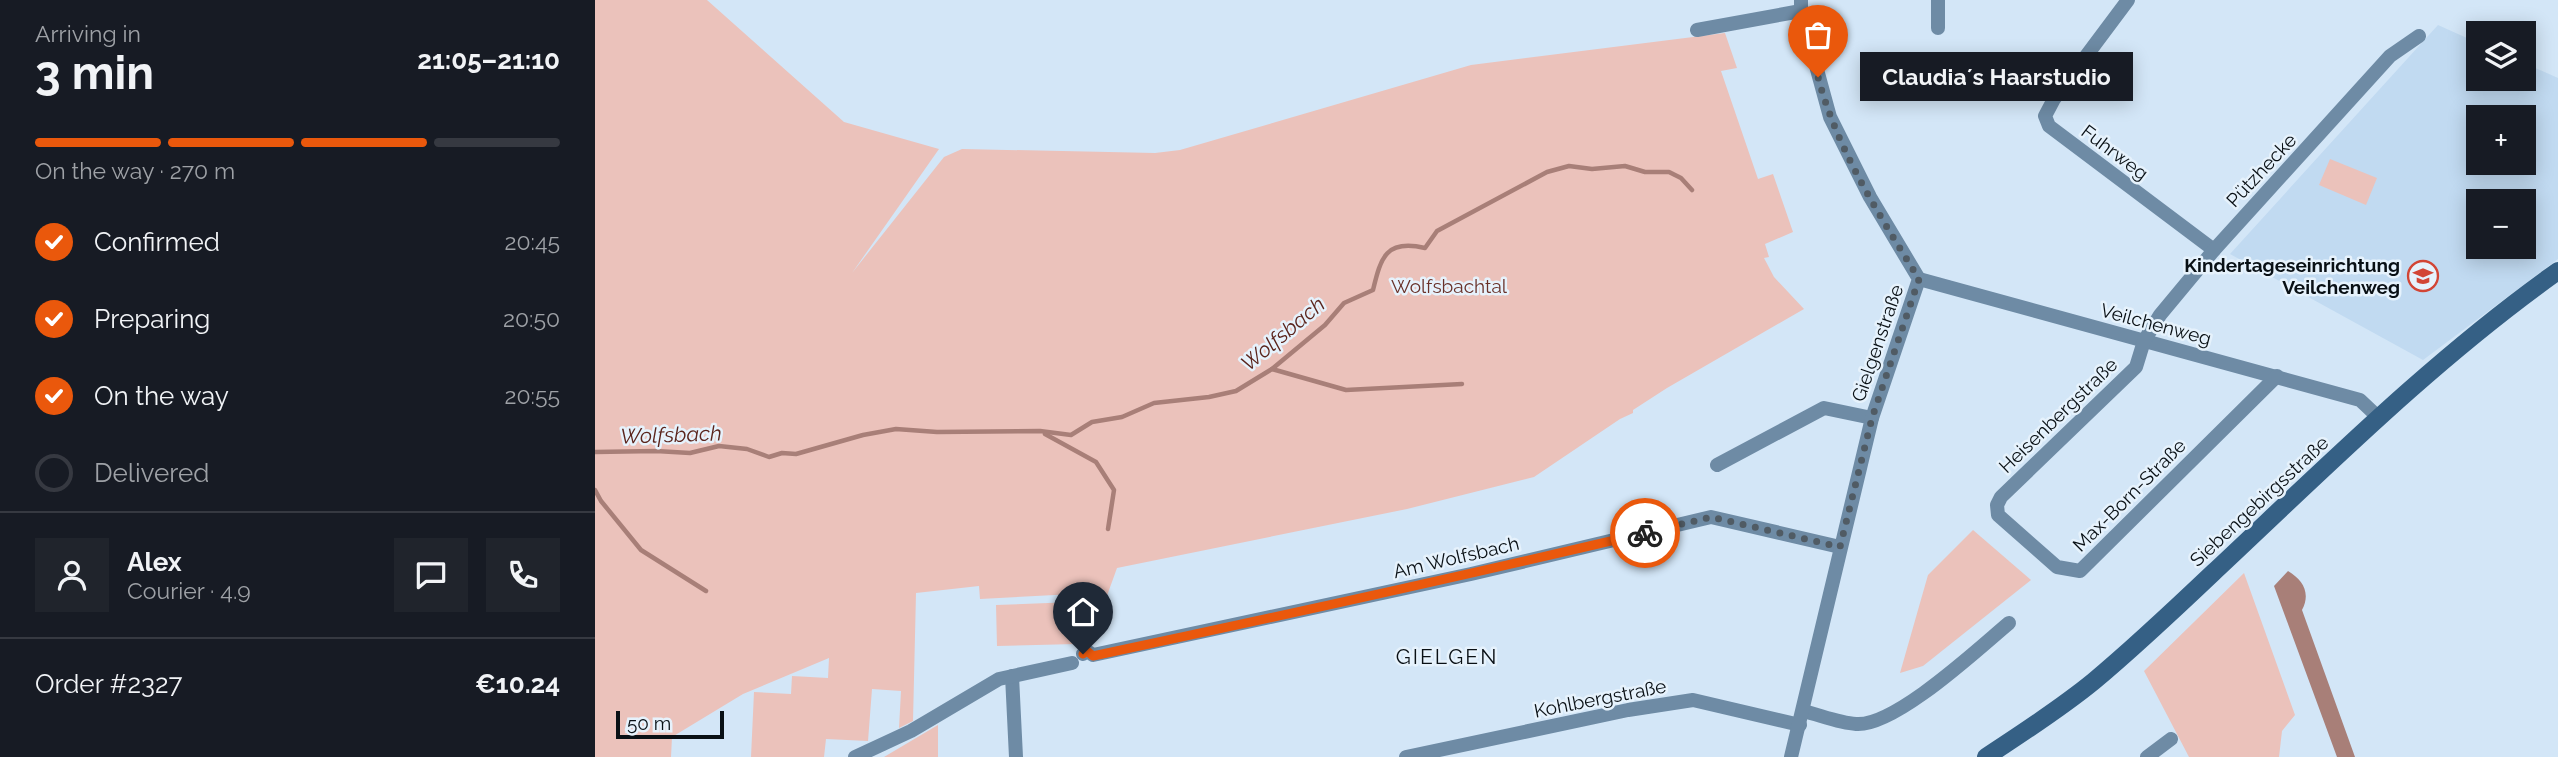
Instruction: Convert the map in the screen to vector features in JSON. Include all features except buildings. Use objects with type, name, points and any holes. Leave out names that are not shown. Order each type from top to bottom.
[{"type":"main road","name":"Siebengebirgsstraße","points":[[1986,757],[2094,681],[2147,635],[2378,417],[2446,359],[2558,271]]},
{"type":"street","points":[[1938,0],[1938,28]]},
{"type":"street","name":"Fuhrweg","points":[[2127,0],[2054,99],[2045,116],[2049,127],[2214,250]]},
{"type":"street","points":[[1697,30],[1801,6]]},
{"type":"street","name":"Gielgenstraße","points":[[1791,757],[1872,418],[1919,279],[1870,197],[1830,117],[1801,6]]},
{"type":"street","name":"Pützhecke","points":[[2144,341],[2160,315],[2214,250],[2390,56],[2419,36]]},
{"type":"street","name":"Veilchenweg","points":[[1919,279],[2360,400],[2378,417]]},
{"type":"street","name":"Heisenbergstraße","points":[[1998,515],[1997,505],[2001,496],[2136,367],[2144,341]]},
{"type":"street","name":"Max-Born-Straße","points":[[1998,515],[2057,567],[2080,570],[2277,376]]},
{"type":"street","points":[[1717,464],[1824,408],[1872,418]]},
{"type":"street","name":"Am Wolfsbach","points":[[855,757],[911,731],[999,679],[1077,659],[1087,651],[1093,656],[1276,617],[1711,517],[1840,547]]},
{"type":"street","name":"Kohlbergstraße","points":[[1406,757],[1628,710],[1693,700],[1801,718],[1857,724],[1871,722],[1928,691],[2009,623]]},
{"type":"street","points":[[1012,676],[1016,757]]},
{"type":"street","points":[[2147,757],[2171,740]]},
{"type":"shaded area","points":[[2438,25],[2466,38],[2466,91],[2536,91],[2536,68],[2558,78],[2558,259],[2423,360],[2230,254]]},
{"type":"shaded area","points":[[2288,571],[2304,587],[2306,598],[2302,610],[2355,757],[2337,757],[2274,586]]},
{"type":"green space","name":"Wolfsbachtal","points":[[595,0],[707,0],[844,122],[939,149],[852,273],[944,157],[962,149],[1155,153],[1180,150],[1471,65],[1725,33],[1737,68],[1721,71],[1758,179],[1773,174],[1793,232],[1765,244],[1769,257],[1764,258],[1774,277],[1804,309],[1667,388],[1534,477],[1407,509],[1117,568],[1087,651],[1076,644],[997,646],[996,605],[1074,602],[1074,594],[980,599],[979,586],[916,593],[913,721],[899,728],[901,691],[872,689],[868,741],[826,739],[824,757],[751,757],[754,692],[791,694],[792,676],[828,678],[829,658],[743,694],[672,737],[671,757],[595,757]]},
{"type":"green space","points":[[2330,159],[2377,178],[2366,205],[2319,185]]},
{"type":"green space","points":[[1973,530],[2031,580],[1923,666],[1900,673],[1928,575]]},
{"type":"green space","points":[[2244,573],[2295,715],[2282,731],[2279,757],[2189,757],[2144,671]]},
{"type":"green space","points":[[938,725],[938,757],[884,757]]},
{"type":"waterway","name":"Wolfsbach","points":[[595,452],[690,453],[719,446],[747,449],[769,457],[782,453],[796,454],[863,435],[896,429],[937,432],[1040,431],[1071,435],[1092,422],[1122,417],[1154,403],[1236,391],[1272,369],[1325,325],[1344,303],[1373,290],[1379,268],[1387,253],[1402,246],[1425,248],[1437,231],[1547,172],[1569,166],[1592,169],[1625,166],[1645,172],[1669,172],[1681,178],[1692,190]]},
{"type":"waterway","points":[[1272,369],[1346,390],[1462,384]]},
{"type":"waterway","points":[[1045,434],[1096,462],[1114,490],[1108,529]]},
{"type":"waterway","points":[[595,490],[641,550],[706,591]]},
{"type":"way so far","points":[[1645,533],[1711,517],[1840,547],[1872,418],[1919,279],[1870,197],[1830,117],[1818,77]]},
{"type":"place","name":"Claudia´s Haarstudio","points":[[1818,77]]},
{"type":"place","name":"Kindertageseinrichtung Veilchenweg","points":[[2423,276]]},
{"type":"district","name":"GIELGEN","points":[[1447,657]]},
{"type":"route","points":[[1083,654],[1087,651],[1093,656],[1198,634],[1645,533]]}]
